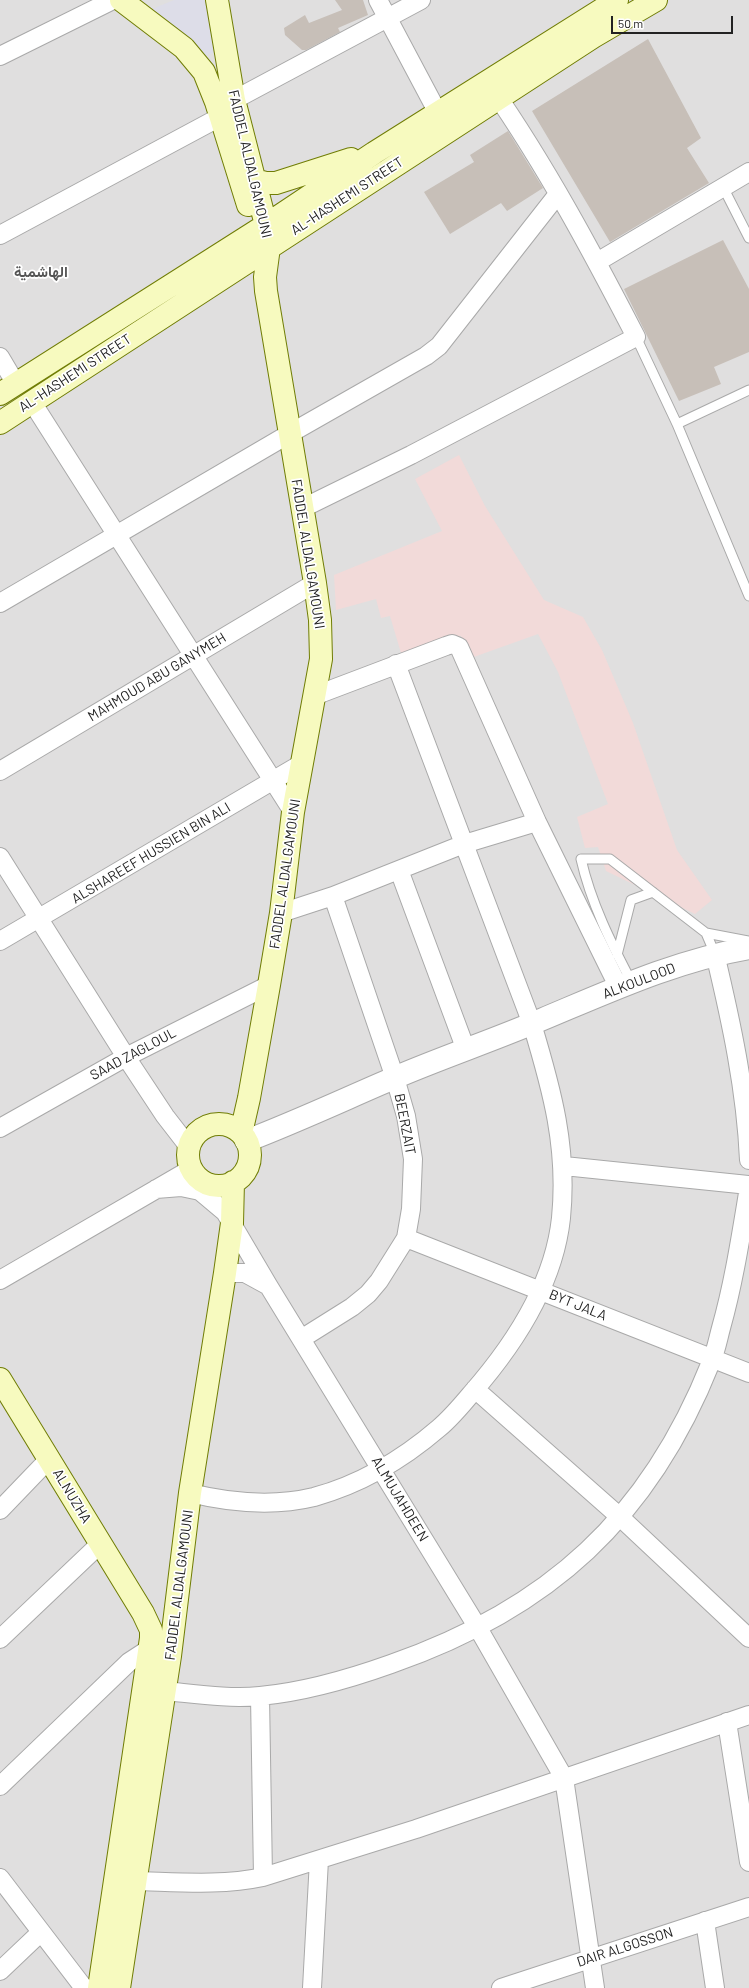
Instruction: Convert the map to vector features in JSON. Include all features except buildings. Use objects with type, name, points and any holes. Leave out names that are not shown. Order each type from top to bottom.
[{"type":"main road","points":[[120,0],[184,48],[197,63],[210,83],[220,117],[263,239]]},
{"type":"main road","name":"FADDEL ALDALGAMOUNI","points":[[217,0],[234,100],[255,180],[263,239],[266,291],[301,509],[315,583],[322,638],[321,659],[292,812],[280,913],[249,1098],[244,1137]]},
{"type":"main road","name":"AL-HASHEMI STREET","points":[[0,423],[263,239],[493,90],[615,0]]},
{"type":"main road","name":"AL-HASHEMI STREET","points":[[8,389],[263,239],[374,153],[438,113],[493,90],[593,37],[656,0]]},
{"type":"main road","points":[[255,180],[266,183],[276,183],[374,153]]},
{"type":"main road","points":[[222,1124],[232,1127],[244,1137],[249,1150],[250,1160],[241,1177],[233,1182],[224,1186],[209,1184],[197,1176],[191,1168],[189,1162],[189,1147],[194,1137],[201,1130],[211,1125],[222,1124]]},
{"type":"main road","name":"FADDEL ALDALGAMOUNI","points":[[119,1988],[177,1602],[190,1493],[225,1273],[232,1223],[233,1182]]},
{"type":"main road","name":"ALNUZHA","points":[[0,1380],[143,1613],[151,1630],[150,1649],[99,1988]]},
{"type":"main road","points":[[143,1613],[152,1619],[164,1618],[172,1612],[177,1602]]},
{"type":"street","points":[[0,56],[113,0]]},
{"type":"street","points":[[378,0],[438,113]]},
{"type":"street","points":[[234,100],[422,0]]},
{"type":"street","points":[[301,509],[411,455],[636,337],[597,262],[558,194],[493,90]]},
{"type":"street","points":[[0,235],[220,117]]},
{"type":"street","points":[[597,262],[749,172]]},
{"type":"street","points":[[0,603],[117,536],[289,434],[426,356],[439,346],[558,194]]},
{"type":"street","points":[[0,357],[8,389]]},
{"type":"street","points":[[32,402],[292,812]]},
{"type":"street","name":"MAHMOUD ABU GANYMEH","points":[[0,771],[315,583]]},
{"type":"street","points":[[314,696],[446,646],[452,644],[459,647],[537,822],[626,985]]},
{"type":"street","points":[[190,1493],[239,1502],[288,1502],[337,1490],[382,1469],[424,1440],[441,1427],[475,1389],[512,1342],[541,1290],[559,1230],[564,1166],[553,1098],[532,1024],[396,664]]},
{"type":"street","name":"ALSHAREEF HUSSIEN BIN ALI","points":[[0,941],[301,764]]},
{"type":"street","points":[[280,913],[333,896],[464,844],[537,822]]},
{"type":"street","points":[[0,856],[164,1116],[189,1147]]},
{"type":"street","points":[[399,870],[466,1050]]},
{"type":"street","name":"BEERZAIT","points":[[301,1339],[352,1307],[368,1294],[389,1266],[406,1238],[411,1209],[413,1159],[406,1116],[395,1078],[333,896]]},
{"type":"street","name":"ALKOULOOD","points":[[244,1137],[279,1129],[395,1078],[626,985],[715,954],[749,948]]},
{"type":"street","points":[[715,954],[738,1066],[748,1137],[749,1160]]},
{"type":"street","name":"SAAD ZAGLOUL","points":[[0,1128],[126,1057],[269,985]]},
{"type":"street","points":[[164,1691],[218,1696],[260,1696],[300,1690],[373,1670],[426,1652],[478,1628],[528,1598],[568,1569],[620,1517],[648,1481],[672,1443],[712,1360],[735,1275],[749,1186],[564,1166]]},
{"type":"street","points":[[0,1280],[191,1168]]},
{"type":"street","name":"ALMUJAHDEEN","points":[[156,1189],[181,1187],[200,1191],[225,1212],[478,1628],[564,1778]]},
{"type":"street","name":"BYT JALA","points":[[406,1238],[541,1290],[712,1360],[749,1373]]},
{"type":"street","points":[[225,1273],[245,1273],[268,1285]]},
{"type":"street","points":[[475,1389],[620,1517],[749,1638]]},
{"type":"street","points":[[0,1510],[49,1459]]},
{"type":"street","points":[[0,1639],[100,1544]]},
{"type":"street","points":[[0,1786],[129,1662],[150,1649]]},
{"type":"street","points":[[260,1696],[264,1876]]},
{"type":"street","points":[[134,1881],[204,1883],[247,1880],[264,1876],[319,1860],[749,1715]]},
{"type":"street","points":[[727,1722],[749,1862]]},
{"type":"street","points":[[564,1778],[594,1988]]},
{"type":"street","points":[[312,1988],[319,1860]]},
{"type":"street","points":[[0,1878],[40,1933],[84,1988]]},
{"type":"street","name":"DAIR ALGOSSON","points":[[501,1988],[749,1907]]},
{"type":"street","points":[[704,1921],[715,1988]]},
{"type":"street","points":[[0,1971],[40,1933]]},
{"type":"lane","points":[[723,187],[749,238]]},
{"type":"lane","points":[[636,337],[677,424],[749,596]]},
{"type":"lane","points":[[677,424],[749,390]]},
{"type":"lane","points":[[626,985],[617,955],[588,888],[581,859],[610,859],[706,933],[749,942]]},
{"type":"lane","points":[[617,955],[631,900],[653,892]]},
{"type":"lane","points":[[706,933],[715,954]]},
{"type":"shaded area","points":[[0,0],[749,0],[749,1988],[0,1988]]},
{"type":"shaded area","points":[[174,0],[211,0],[221,50],[205,56],[152,9]]},
{"type":"shaded area","points":[[459,455],[485,506],[544,600],[583,617],[602,650],[633,723],[677,850],[712,900],[695,914],[606,871],[598,847],[585,848],[577,817],[608,804],[558,672],[538,634],[471,658],[461,636],[401,653],[390,616],[381,618],[376,599],[336,610],[334,575],[442,531],[415,479]]},
{"type":"district","name":"الهاشمية","points":[[41,272]]}]
